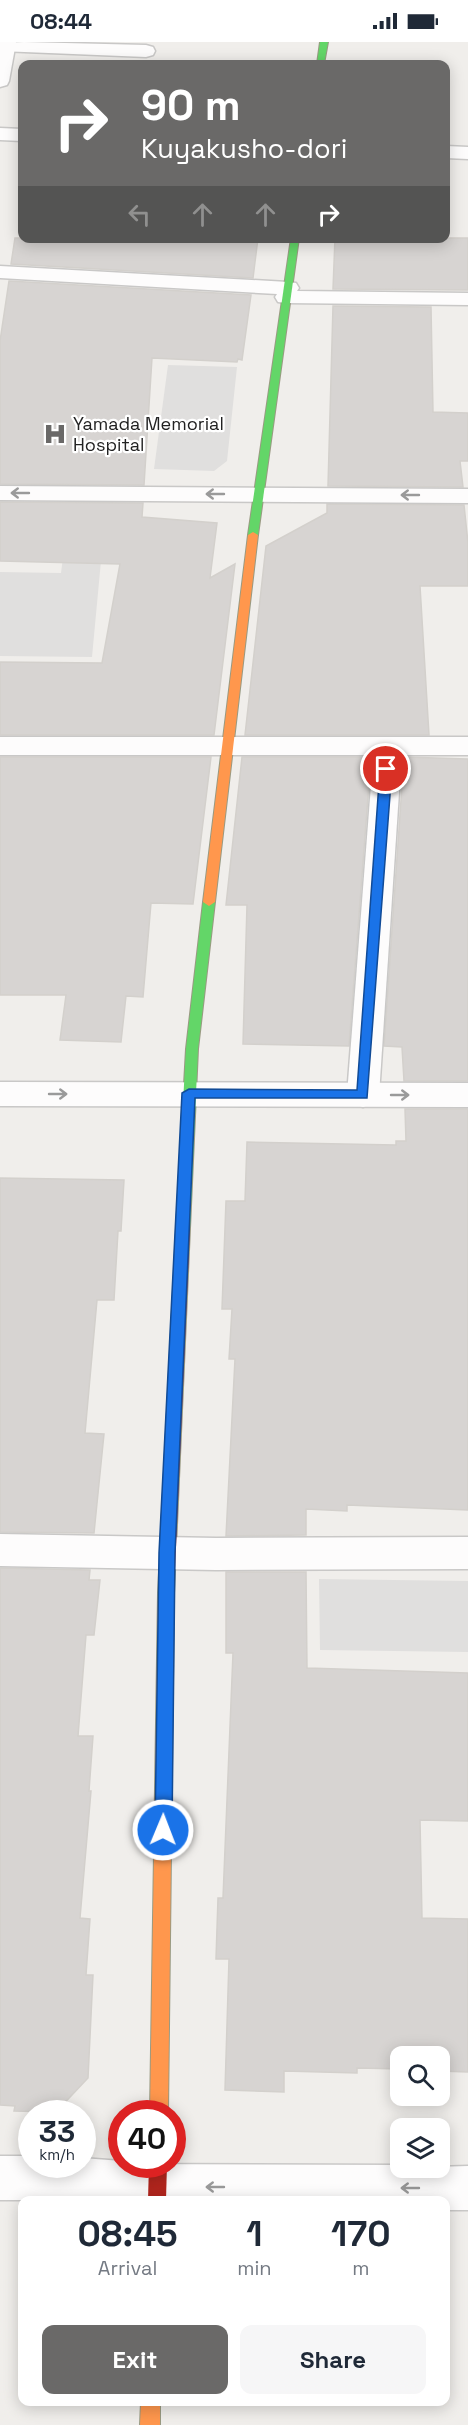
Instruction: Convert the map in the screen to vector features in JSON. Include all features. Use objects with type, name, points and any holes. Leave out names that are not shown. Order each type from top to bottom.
[{"type":"street","points":[[322,60],[324,42]]},
{"type":"street","points":[[0,81],[6,45],[146,51]]},
{"type":"street","points":[[0,134],[18,135]]},
{"type":"street","points":[[450,152],[468,153]]},
{"type":"street","points":[[159,2100],[167,1553],[192,1049],[258,494],[294,243]]},
{"type":"street","points":[[0,272],[287,292],[468,299]]},
{"type":"street","points":[[0,493],[468,496]]},
{"type":"street","points":[[0,746],[200,748],[468,746]]},
{"type":"street","points":[[363,1095],[388,747]]},
{"type":"street","points":[[0,1094],[468,1095]]},
{"type":"street","points":[[0,1550],[167,1553],[468,1553]]},
{"type":"street","points":[[0,2178],[62,2178],[158,2184],[468,2188]]},
{"type":"street","points":[[150,2425],[151,2406]]},
{"type":"shaded area","points":[[168,365],[237,367],[227,461],[214,471],[154,469]]},
{"type":"shaded area","points":[[68,518],[105,518],[92,657],[0,656],[0,572],[61,573]]},
{"type":"shaded area","points":[[319,1579],[468,1581],[468,1652],[320,1650]]},
{"type":"building","points":[[15,238],[18,238],[18,243],[257,243],[253,278],[11,264]]},
{"type":"building","points":[[450,238],[468,238],[468,290],[333,289],[335,243],[450,243]]},
{"type":"building","points":[[9,281],[251,295],[242,360],[238,359],[237,362],[152,358],[144,485],[0,484],[0,341]]},
{"type":"building","points":[[333,306],[431,307],[433,412],[468,413],[468,461],[460,461],[463,487],[328,486]]},
{"type":"building","points":[[0,502],[143,503],[142,517],[217,523],[210,578],[235,564],[214,735],[0,735],[0,662],[102,663],[120,564],[0,561]]},
{"type":"building","points":[[327,504],[464,505],[468,543],[468,586],[420,586],[429,735],[245,735],[266,546],[327,513]]},
{"type":"building","points":[[0,757],[211,757],[193,904],[151,903],[143,997],[126,996],[121,1042],[60,1040],[66,995],[0,995]]},
{"type":"building","points":[[242,757],[371,757],[349,1046],[243,1044],[247,905],[226,905]]},
{"type":"building","points":[[404,757],[468,759],[468,1081],[404,1081],[402,1047],[384,1046]]},
{"type":"building","points":[[405,1109],[468,1109],[468,1510],[347,1505],[347,1511],[306,1509],[306,1535],[226,1536],[235,1359],[229,1359],[232,1309],[222,1309],[226,1201],[245,1201],[247,1142],[396,1145],[396,1141],[406,1141]]},
{"type":"building","points":[[0,1178],[124,1180],[114,1300],[97,1300],[85,1433],[104,1434],[94,1533],[0,1532]]},
{"type":"building","points":[[0,1568],[90,1570],[89,1580],[100,1580],[94,1635],[86,1635],[78,1736],[93,1736],[89,1791],[91,1791],[80,1918],[90,1919],[86,1975],[93,1975],[88,2078],[67,2100],[18,2100],[18,2111],[14,2111],[15,2106],[0,2105]]},
{"type":"building","points":[[226,1572],[306,1572],[307,1668],[468,1673],[468,1821],[420,1820],[422,1918],[468,1919],[468,2072],[450,2071],[450,2046],[390,2046],[390,2069],[357,2068],[357,2073],[284,2071],[284,2092],[225,2090],[229,1959],[216,1959],[218,1898],[223,1898],[233,1653],[226,1653]]},
{"type":"traffic: fast","points":[[322,60],[324,42]]},
{"type":"traffic: fast","points":[[253,535],[294,243]]},
{"type":"traffic: fast","points":[[183,1228],[192,1049],[209,902]]},
{"type":"traffic: slow","points":[[209,902],[253,535]]},
{"type":"traffic: slow","points":[[159,2100],[166,1593]]},
{"type":"traffic: slow","points":[[150,2425],[151,2406]]},
{"type":"traffic: jam","points":[[166,1593],[183,1228]]},
{"type":"traffic: jam","points":[[157,2196],[158,2178]]},
{"type":"place","name":"Yamada Memorial Hospital","points":[[55,434]]},
{"type":"route","points":[[163,1830],[167,1553],[189,1093],[363,1095],[386,769]]}]
